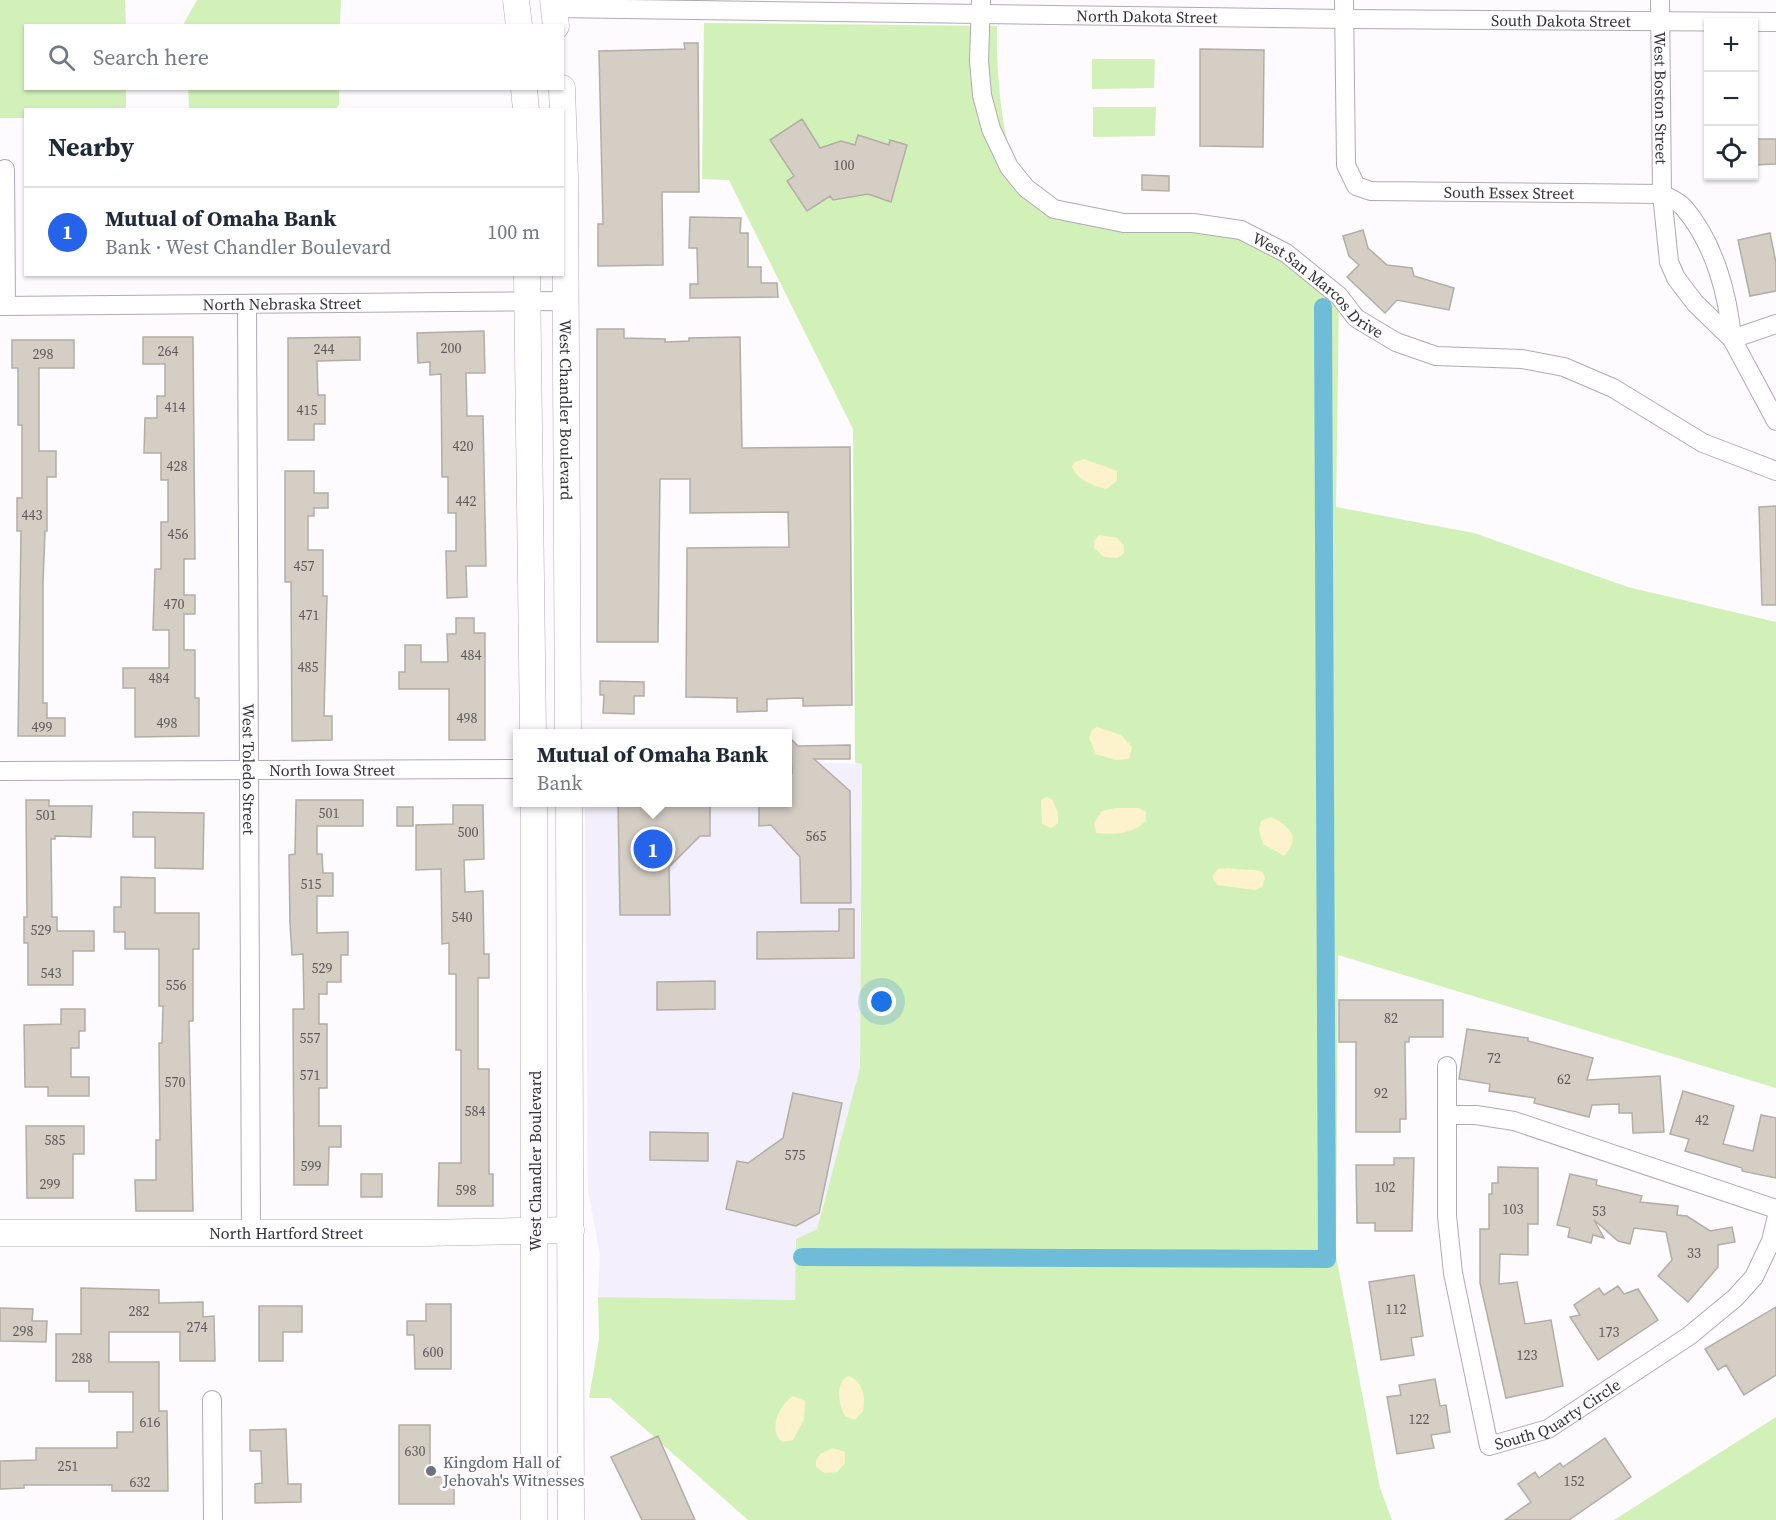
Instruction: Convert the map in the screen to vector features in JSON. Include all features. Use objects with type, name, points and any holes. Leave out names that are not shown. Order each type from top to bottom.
[{"type":"main road","points":[[516,0],[519,24]]},
{"type":"main road","points":[[524,90],[526,108]]},
{"type":"main road","name":"West Chandler Boulevard","points":[[562,90],[562,108]]},
{"type":"main road","name":"West Chandler Boulevard","points":[[564,230],[568,729]]},
{"type":"main road","points":[[527,276],[533,729]]},
{"type":"main road","name":"West Chandler Boulevard","points":[[534,807],[534,1520]]},
{"type":"main road","points":[[569,807],[571,1520]]},
{"type":"main road","name":"North Hartford Street","points":[[0,1233],[572,1230]]},
{"type":"street","points":[[1344,0],[1345,20]]},
{"type":"street","name":"West Boston Street","points":[[1660,0],[1662,194],[1669,262],[1676,278],[1695,303],[1732,339],[1776,422]]},
{"type":"street","name":"North Dakota Street","points":[[554,11],[980,7],[1345,20]]},
{"type":"street","name":"West San Marcos Drive","points":[[980,7],[979,61],[982,95],[991,129],[1006,162],[1026,188],[1054,209],[1124,224],[1193,224],[1240,230],[1286,253],[1339,296],[1356,318],[1396,342],[1436,356],[1522,359],[1564,367],[1612,388],[1703,443],[1776,471]]},
{"type":"street","name":"South Dakota Street","points":[[1345,20],[1776,22]]},
{"type":"street","name":"South Essex Street","points":[[1345,20],[1346,165],[1356,186],[1371,190],[1662,194]]},
{"type":"street","points":[[3,305],[4,169]]},
{"type":"street","name":"West Boston Street","points":[[1662,194],[1684,207],[1705,241],[1728,301],[1732,339]]},
{"type":"street","name":"North Nebraska Street","points":[[3,305],[565,301]]},
{"type":"street","name":"West Toledo Street","points":[[247,304],[251,1233]]},
{"type":"street","points":[[1732,339],[1776,324]]},
{"type":"street","name":"North Iowa Street","points":[[0,771],[513,769]]},
{"type":"street","name":"South Quarty Circle","points":[[1447,1066],[1447,1216],[1453,1273],[1489,1446],[1548,1429],[1689,1336],[1735,1298],[1754,1277],[1771,1241],[1776,1220]]},
{"type":"street","points":[[1447,1115],[1476,1115],[1515,1121],[1776,1209]]},
{"type":"street","points":[[212,1400],[213,1520]]},
{"type":"shaded area","points":[[792,762],[862,764],[860,1068],[817,1229],[796,1240],[795,1300],[598,1297],[600,1255],[588,1191],[585,807],[792,807]]},
{"type":"green space","points":[[0,0],[125,0],[126,24],[24,24],[24,90],[126,90],[126,108],[24,108],[24,118],[0,118]]},
{"type":"green space","points":[[197,0],[341,0],[340,24],[184,24]]},
{"type":"green space","points":[[704,23],[997,26],[999,85],[1005,131],[1010,150],[1026,188],[1082,217],[1241,230],[1339,296],[1336,507],[1474,533],[1628,587],[1776,622],[1776,1088],[1338,955],[1336,1256],[1380,1488],[1392,1520],[748,1520],[610,1398],[589,1398],[599,1339],[598,1297],[795,1300],[796,1239],[817,1229],[860,1068],[862,764],[855,763],[853,429],[729,180],[702,179]]},
{"type":"green space","points":[[1092,59],[1155,59],[1154,88],[1092,89]]},
{"type":"green space","points":[[188,90],[339,90],[339,105],[336,108],[189,108]]},
{"type":"green space","points":[[1093,107],[1156,107],[1155,136],[1093,137]]},
{"type":"green space","points":[[1776,1417],[1776,1520],[1614,1520]]},
{"type":"sand","points":[[1084,459],[1117,471],[1117,481],[1106,489],[1082,479],[1072,467],[1075,462]]},
{"type":"sand","points":[[1099,535],[1117,538],[1124,545],[1124,553],[1118,558],[1104,557],[1094,548],[1094,541]]},
{"type":"sand","points":[[1097,727],[1121,735],[1132,747],[1129,759],[1115,760],[1096,754],[1089,738],[1092,730]]},
{"type":"sand","points":[[1046,797],[1052,799],[1058,813],[1058,823],[1051,828],[1042,824],[1041,800]]},
{"type":"sand","points":[[1115,808],[1139,808],[1146,812],[1146,821],[1135,829],[1123,833],[1096,833],[1094,823],[1102,811]]},
{"type":"sand","points":[[1271,817],[1284,824],[1293,838],[1284,856],[1263,844],[1259,830],[1261,821]]},
{"type":"sand","points":[[1218,869],[1263,872],[1265,879],[1262,887],[1255,890],[1217,885],[1212,876]]},
{"type":"sand","points":[[848,1376],[857,1381],[864,1395],[863,1411],[855,1420],[845,1416],[839,1395],[841,1384]]},
{"type":"sand","points":[[793,1396],[805,1401],[804,1419],[793,1440],[783,1442],[778,1437],[775,1425],[783,1405]]},
{"type":"sand","points":[[833,1448],[845,1452],[845,1463],[837,1472],[825,1473],[816,1467],[816,1461],[820,1454]]},
{"type":"building","points":[[684,43],[698,43],[699,192],[662,192],[663,265],[598,266],[598,224],[603,224],[599,51],[685,49]]},
{"type":"building","points":[[1200,49],[1264,50],[1263,147],[1200,146]]},
{"type":"building","points":[[802,119],[820,148],[841,141],[855,145],[858,135],[889,145],[890,140],[907,145],[891,202],[868,194],[833,200],[830,196],[807,211],[787,181],[794,176],[770,140]]},
{"type":"building","points":[[1758,139],[1776,139],[1776,164],[1758,165]]},
{"type":"building","points":[[1142,175],[1169,176],[1169,191],[1142,190]]},
{"type":"building","points":[[690,217],[741,218],[740,233],[748,233],[748,267],[761,267],[761,283],[777,283],[778,297],[690,298],[690,284],[698,284],[697,248],[689,248]]},
{"type":"building","points":[[1363,230],[1368,248],[1387,265],[1412,268],[1414,276],[1454,288],[1449,310],[1397,300],[1385,313],[1347,277],[1359,265],[1349,256],[1343,236]]},
{"type":"building","points":[[1770,233],[1776,263],[1776,291],[1750,296],[1738,240]]},
{"type":"building","points":[[597,329],[624,329],[624,338],[665,339],[665,342],[689,341],[689,338],[740,337],[742,448],[850,447],[852,705],[803,706],[803,698],[767,699],[767,711],[737,712],[737,698],[686,697],[687,548],[789,547],[788,512],[690,513],[690,479],[660,479],[658,642],[597,642]]},
{"type":"building","points":[[484,331],[485,373],[466,373],[467,416],[483,416],[486,566],[466,566],[467,597],[447,598],[446,551],[456,551],[456,513],[448,513],[448,477],[442,477],[441,374],[430,375],[430,362],[418,363],[417,333]]},
{"type":"building","points":[[143,337],[193,337],[195,559],[184,559],[184,595],[195,595],[195,614],[184,614],[184,650],[195,650],[195,698],[199,698],[199,736],[135,737],[135,688],[123,688],[123,668],[169,668],[169,630],[153,630],[155,569],[161,569],[161,522],[168,522],[168,480],[161,480],[161,453],[144,453],[145,418],[157,418],[157,396],[165,396],[165,364],[143,364]]},
{"type":"building","points":[[360,337],[360,360],[317,361],[318,395],[325,395],[325,424],[314,424],[314,440],[288,440],[288,338]]},
{"type":"building","points":[[12,340],[74,340],[74,368],[39,368],[39,451],[56,451],[56,477],[47,477],[47,531],[45,531],[43,583],[43,703],[47,703],[47,718],[65,718],[65,736],[18,736],[21,531],[17,531],[17,498],[22,498],[22,425],[18,425],[18,368],[12,368]]},
{"type":"building","points":[[285,471],[314,471],[314,493],[328,493],[328,508],[314,508],[314,516],[308,516],[308,550],[323,550],[323,596],[327,596],[324,716],[332,716],[332,740],[292,741],[291,582],[285,582]]},
{"type":"building","points":[[1776,506],[1776,605],[1762,605],[1759,507]]},
{"type":"building","points":[[456,618],[474,618],[474,633],[485,633],[485,740],[449,740],[449,689],[399,689],[399,672],[405,672],[405,645],[421,645],[421,662],[448,662],[447,634],[456,634]]},
{"type":"building","points":[[600,681],[644,682],[644,696],[634,696],[634,714],[603,713],[604,695],[600,695]]},
{"type":"building","points":[[792,740],[798,746],[850,745],[850,759],[814,759],[850,791],[851,903],[801,903],[800,857],[771,825],[759,826],[759,807],[792,807]]},
{"type":"building","points":[[26,800],[49,800],[49,806],[92,806],[91,837],[55,836],[55,839],[51,839],[52,917],[57,917],[57,931],[94,931],[94,951],[73,951],[73,985],[28,985],[28,943],[24,943],[24,917],[27,917]]},
{"type":"building","points":[[296,800],[363,800],[363,826],[317,826],[317,854],[322,854],[323,873],[333,873],[333,896],[317,896],[317,933],[348,932],[348,955],[341,955],[341,982],[327,982],[327,994],[319,994],[319,1024],[327,1024],[327,1088],[319,1088],[319,1126],[341,1126],[341,1147],[329,1147],[328,1185],[294,1185],[293,1009],[304,1009],[303,954],[292,955],[290,924],[289,855],[295,854]]},
{"type":"building","points":[[453,805],[483,805],[484,859],[464,860],[465,892],[483,891],[484,954],[489,954],[489,978],[478,978],[478,1069],[489,1069],[489,1174],[493,1174],[493,1206],[438,1206],[439,1163],[461,1163],[461,1050],[456,1050],[456,974],[449,974],[449,943],[442,944],[441,869],[416,870],[416,825],[453,824]]},
{"type":"building","points":[[397,807],[413,807],[413,826],[397,826]]},
{"type":"building","points":[[618,807],[710,807],[710,836],[700,836],[669,867],[670,915],[620,915]]},
{"type":"building","points":[[133,812],[204,813],[203,869],[155,868],[155,837],[133,837]]},
{"type":"building","points":[[121,877],[155,878],[155,913],[199,913],[199,949],[193,949],[193,1021],[189,1021],[193,1211],[136,1211],[135,1180],[156,1180],[156,1140],[160,1140],[159,1043],[162,1043],[163,1006],[159,1006],[159,949],[125,949],[125,932],[114,932],[114,907],[121,907]]},
{"type":"building","points":[[839,909],[854,909],[854,958],[757,959],[757,932],[839,931]]},
{"type":"building","points":[[715,981],[715,1009],[657,1010],[657,982]]},
{"type":"building","points":[[1339,1000],[1443,1000],[1443,1037],[1409,1037],[1409,1042],[1405,1042],[1406,1119],[1400,1119],[1400,1132],[1356,1132],[1356,1042],[1339,1042]]},
{"type":"building","points":[[61,1009],[85,1009],[85,1031],[79,1031],[79,1048],[71,1048],[71,1077],[89,1077],[89,1096],[48,1096],[48,1087],[25,1087],[24,1025],[61,1024]]},
{"type":"building","points":[[1467,1029],[1528,1038],[1528,1041],[1593,1058],[1587,1080],[1660,1076],[1664,1132],[1633,1133],[1632,1113],[1619,1113],[1619,1104],[1592,1105],[1589,1117],[1534,1103],[1535,1098],[1489,1091],[1490,1084],[1459,1079]]},
{"type":"building","points":[[1683,1091],[1734,1106],[1723,1144],[1753,1151],[1761,1115],[1776,1118],[1776,1178],[1742,1171],[1742,1168],[1685,1151],[1689,1139],[1670,1134]]},
{"type":"building","points":[[793,1093],[842,1103],[819,1213],[796,1226],[726,1209],[737,1161],[748,1163],[783,1138]]},
{"type":"building","points":[[26,1126],[84,1126],[84,1154],[73,1154],[73,1198],[27,1198]]},
{"type":"building","points":[[650,1132],[708,1133],[708,1161],[650,1160]]},
{"type":"building","points":[[1394,1158],[1414,1158],[1412,1231],[1375,1231],[1375,1223],[1357,1223],[1356,1165],[1394,1165]]},
{"type":"building","points":[[1498,1167],[1538,1168],[1538,1224],[1528,1224],[1528,1255],[1500,1254],[1499,1284],[1517,1282],[1525,1324],[1551,1320],[1563,1386],[1506,1398],[1480,1283],[1480,1229],[1489,1229],[1489,1194],[1492,1194],[1492,1183],[1498,1183]]},
{"type":"building","points":[[361,1174],[382,1174],[382,1197],[361,1197]]},
{"type":"building","points":[[1570,1174],[1597,1180],[1596,1185],[1642,1196],[1640,1202],[1678,1206],[1677,1215],[1687,1216],[1710,1231],[1732,1227],[1735,1242],[1718,1245],[1718,1267],[1688,1302],[1658,1276],[1672,1260],[1666,1232],[1634,1228],[1630,1244],[1618,1241],[1594,1220],[1604,1238],[1593,1235],[1591,1243],[1568,1237],[1570,1228],[1557,1225]]},
{"type":"building","points":[[1414,1275],[1423,1336],[1411,1338],[1414,1355],[1381,1360],[1369,1282]]},
{"type":"building","points":[[1618,1286],[1624,1294],[1638,1289],[1658,1320],[1598,1360],[1570,1317],[1580,1315],[1574,1305],[1599,1288],[1604,1295]]},
{"type":"building","points":[[81,1288],[159,1290],[159,1303],[203,1302],[203,1317],[214,1316],[215,1361],[180,1361],[180,1332],[109,1332],[109,1362],[159,1362],[159,1411],[167,1411],[168,1491],[112,1491],[112,1485],[24,1485],[24,1488],[0,1489],[0,1461],[36,1460],[36,1448],[117,1448],[117,1432],[133,1432],[133,1392],[89,1392],[89,1381],[56,1381],[56,1334],[81,1334]]},
{"type":"building","points":[[426,1304],[451,1304],[451,1369],[415,1369],[414,1335],[407,1335],[407,1321],[426,1321]]},
{"type":"building","points":[[259,1306],[302,1306],[302,1332],[283,1332],[283,1361],[259,1361]]},
{"type":"building","points":[[1776,1307],[1776,1375],[1744,1395],[1726,1365],[1718,1370],[1705,1349]]},
{"type":"building","points":[[0,1308],[33,1309],[32,1321],[47,1321],[46,1342],[0,1341]]},
{"type":"building","points":[[1435,1379],[1440,1406],[1446,1405],[1450,1432],[1431,1435],[1434,1448],[1397,1454],[1387,1397],[1401,1395],[1399,1385]]},
{"type":"building","points":[[399,1425],[430,1425],[430,1477],[454,1477],[454,1504],[399,1504]]},
{"type":"building","points":[[286,1429],[288,1484],[301,1484],[301,1502],[255,1503],[255,1484],[262,1483],[261,1451],[250,1451],[250,1430]]},
{"type":"building","points":[[658,1436],[695,1520],[642,1520],[611,1457]]},
{"type":"building","points":[[1605,1438],[1631,1477],[1569,1520],[1505,1520],[1531,1502],[1518,1484],[1535,1472],[1539,1478],[1560,1463],[1563,1467]]},
{"type":"waterway","points":[[802,1257],[1327,1259],[1323,307]]},
{"type":"place","name":"Mutual of Omaha Bank","points":[[653,849]]},
{"type":"place","name":"Kingdom Hall of Jehovah's Witnesses","points":[[431,1471]]}]
